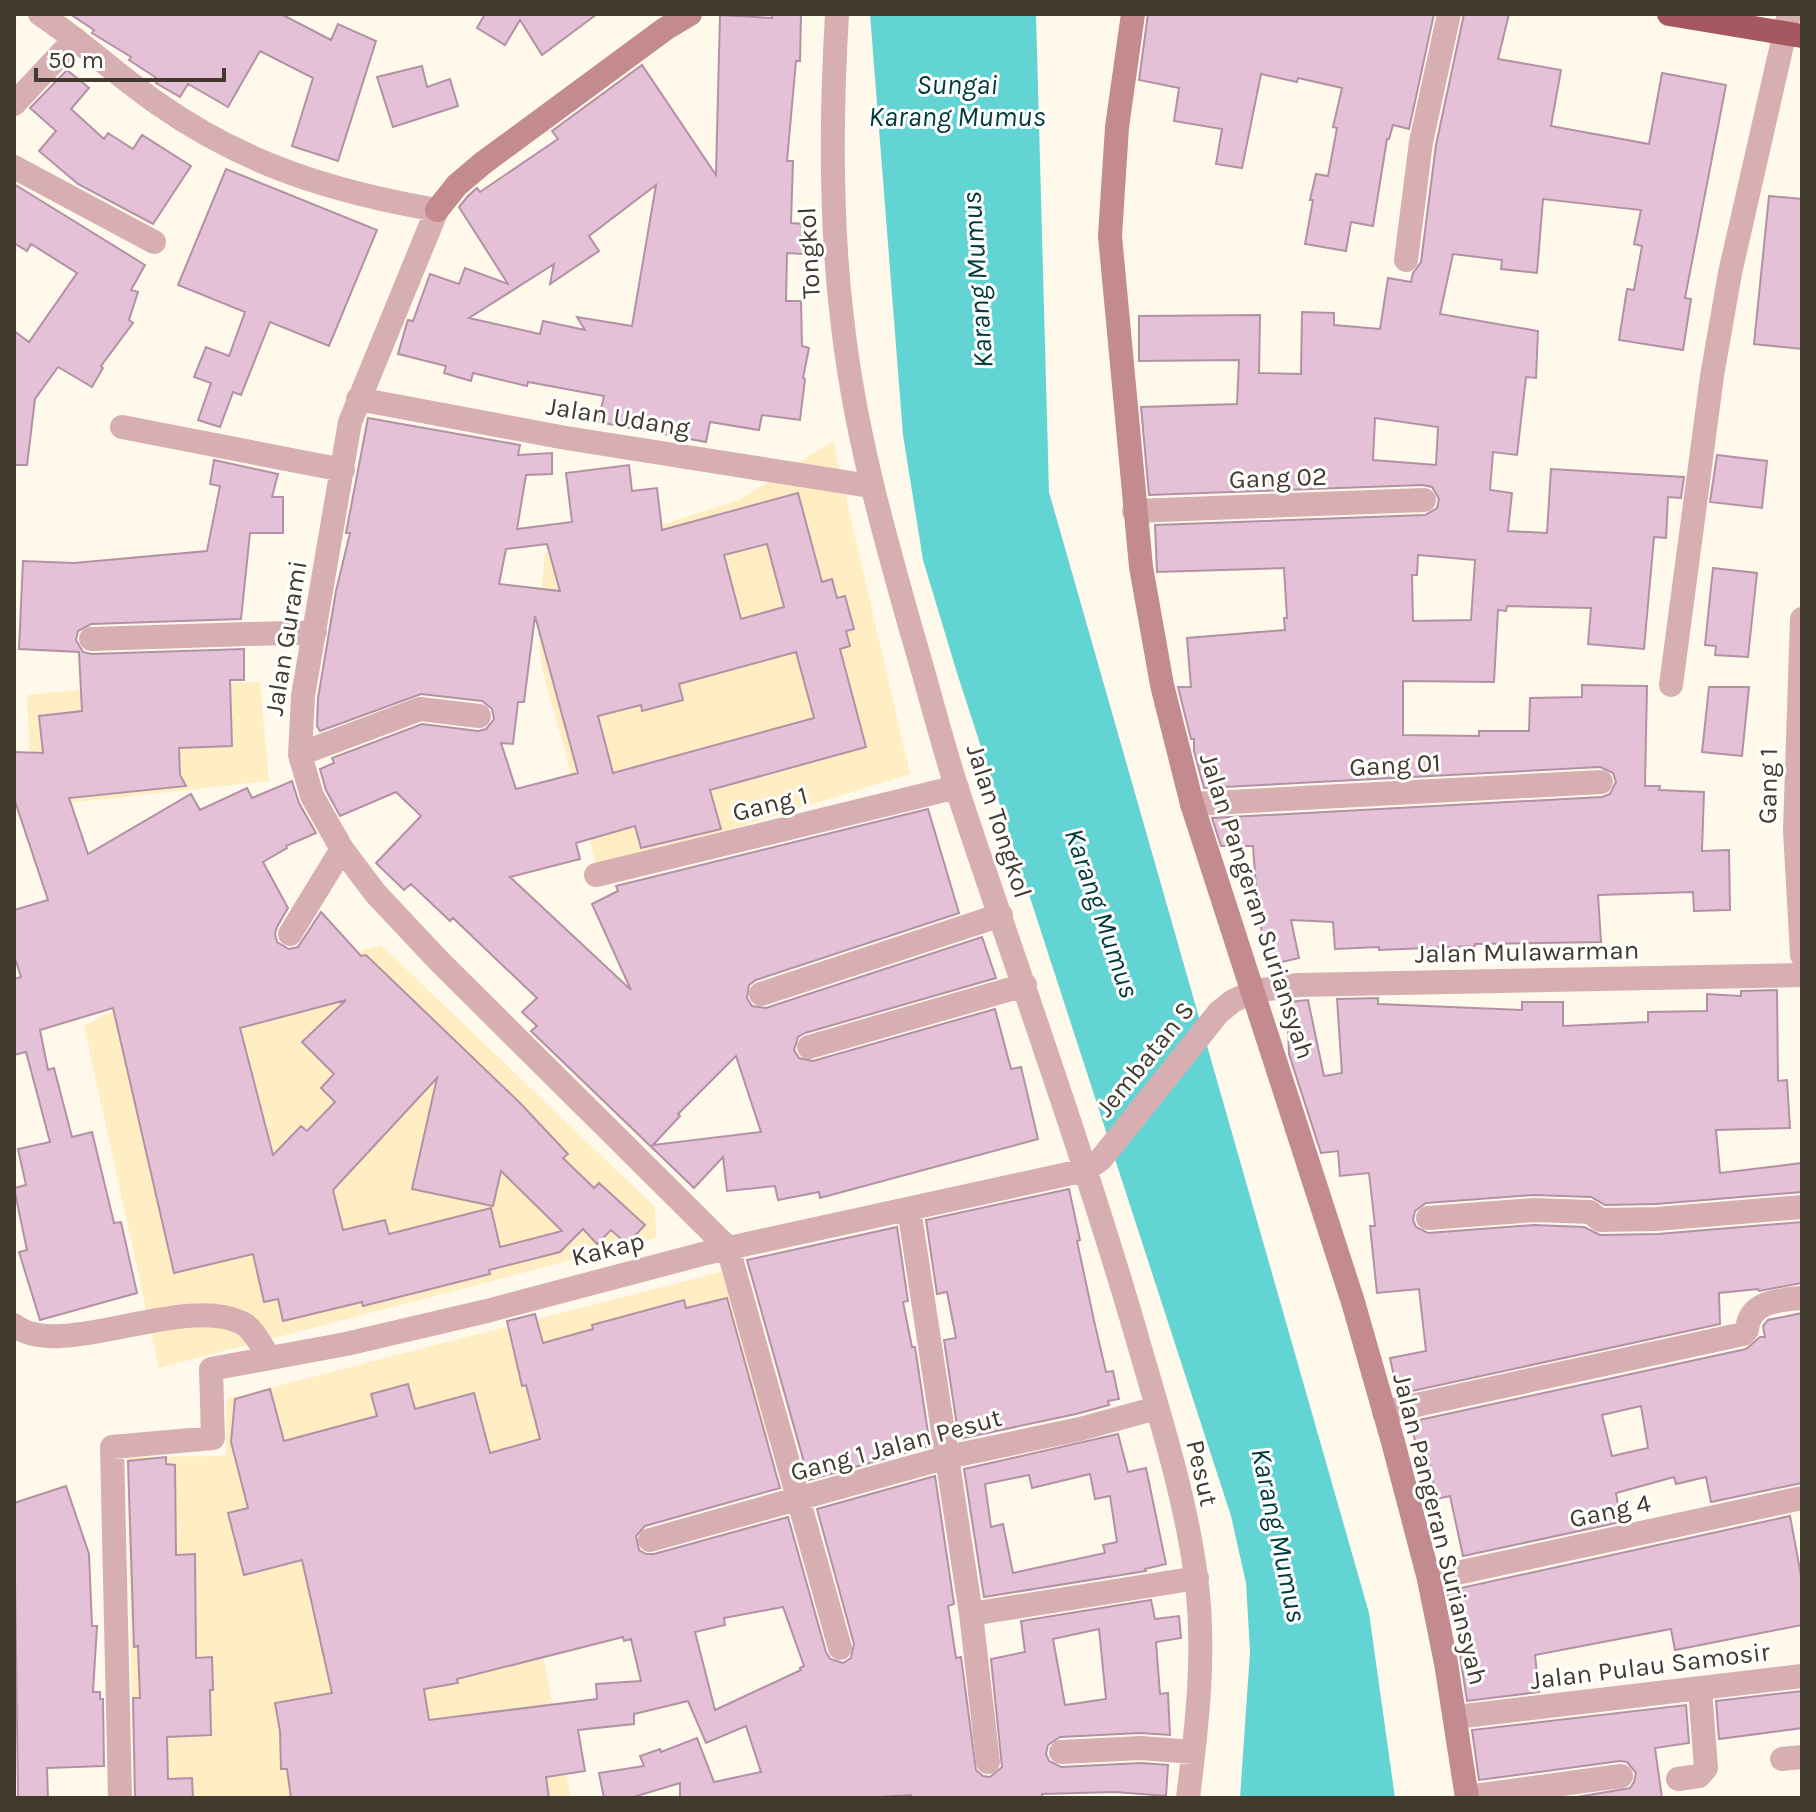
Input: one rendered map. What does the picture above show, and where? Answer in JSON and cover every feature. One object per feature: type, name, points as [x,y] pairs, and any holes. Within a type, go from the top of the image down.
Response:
[{"type":"highway","points":[[1669,14],[1792,27]]},
{"type":"main road","name":"Jalan Gurami","points":[[437,210],[457,185],[483,163],[655,36],[690,14]]},
{"type":"main road","name":"Jalan Pangeran Suriansyah","points":[[1133,14],[1117,127],[1110,236],[1134,511],[1162,685],[1192,804],[1353,1302],[1384,1412],[1429,1579],[1456,1717],[1467,1798]]},
{"type":"street","points":[[40,14],[155,102],[216,140],[318,184],[367,198],[437,210]]},
{"type":"street","name":"Tongkol","points":[[837,14],[833,78],[834,189],[841,314],[870,486]]},
{"type":"street","points":[[1406,260],[1421,142],[1449,14]]},
{"type":"street","points":[[1671,685],[1712,376],[1730,273],[1792,27]]},
{"type":"street","points":[[14,104],[75,39]]},
{"type":"street","points":[[14,167],[154,242]]},
{"type":"street","name":"Jalan Gurami","points":[[437,210],[350,422],[303,696],[300,754],[312,796],[342,849],[376,894],[431,953],[728,1248]]},
{"type":"street","name":"Jalan Udang","points":[[358,399],[566,438],[870,486]]},
{"type":"street","points":[[122,427],[343,470]]},
{"type":"street","name":"Jalan Tongkol","points":[[870,486],[957,787],[1025,985],[1095,1163]]},
{"type":"street","name":"Gang 02","points":[[1134,511],[1424,500]]},
{"type":"street","name":"Gang 1","points":[[1802,619],[1795,830],[1802,955]]},
{"type":"street","points":[[91,639],[315,632]]},
{"type":"street","points":[[300,754],[420,709],[479,716]]},
{"type":"street","name":"Gang 01","points":[[1192,804],[1601,782]]},
{"type":"street","name":"Gang 1","points":[[596,875],[957,787]]},
{"type":"street","points":[[290,934],[342,849]]},
{"type":"street","points":[[761,994],[1001,915]]},
{"type":"street","name":"Jalan Mulawarman","points":[[1254,991],[1298,985],[1406,981],[1802,975]]},
{"type":"street","points":[[809,1047],[1025,985]]},
{"type":"street","name":"Jembatan S","points":[[1095,1163],[1219,1012],[1254,991]]},
{"type":"street","name":"Kakap","points":[[120,1798],[112,1447],[213,1438],[211,1369],[346,1344],[728,1248],[909,1209],[1095,1163]]},
{"type":"street","name":"Pesut","points":[[1095,1163],[1197,1578],[1199,1681],[1188,1798]]},
{"type":"street","points":[[1428,1218],[1534,1210],[1590,1212],[1600,1220],[1657,1219],[1802,1207]]},
{"type":"street","points":[[909,1209],[971,1614],[988,1762]]},
{"type":"street","points":[[728,1248],[840,1648]]},
{"type":"street","points":[[1384,1412],[1743,1334],[1747,1330],[1748,1319],[1758,1308],[1771,1301],[1802,1298]]},
{"type":"street","points":[[14,1325],[25,1334],[71,1335],[208,1314],[245,1324],[269,1357]]},
{"type":"street","name":"Gang 1 Jalan Pesut","points":[[650,1540],[948,1457],[1080,1429],[1157,1408]]},
{"type":"street","name":"Gang 4","points":[[1429,1579],[1802,1498]]},
{"type":"street","points":[[971,1614],[1197,1578]]},
{"type":"street","name":"Jalan Pulau Samosir","points":[[1456,1717],[1802,1676]]},
{"type":"street","points":[[1678,1779],[1699,1776],[1706,1768],[1700,1689]]},
{"type":"street","points":[[1061,1752],[1141,1748],[1193,1752]]},
{"type":"street","points":[[1467,1798],[1621,1776]]},
{"type":"shaded area","points":[[833,441],[910,774],[597,867],[542,669],[538,629],[545,553],[620,538],[739,500]]},
{"type":"shaded area","points":[[260,682],[269,781],[32,807],[27,695],[137,684]]},
{"type":"shaded area","points":[[381,945],[655,1207],[656,1238],[159,1368],[84,1026],[111,1012],[191,990],[312,966]]},
{"type":"shaded area","points":[[740,1267],[783,1438],[563,1500],[540,1641],[571,1798],[134,1798],[127,1457],[226,1456],[226,1399]]},
{"type":"water","name":"Sungai Karang Mumus","points":[[870,14],[1036,14],[1049,492],[1369,1613],[1395,1798],[1240,1798],[1250,1652],[1246,1583],[1231,1516],[923,560],[903,435]]},
{"type":"building","points":[[70,14],[281,14],[331,40],[338,24],[376,41],[338,161],[292,146],[313,78],[260,51],[228,107],[188,84],[180,97],[156,83],[158,79],[129,60],[131,57],[92,33],[94,30]]},
{"type":"building","points":[[485,14],[597,14],[542,55],[520,20],[505,45],[477,28]]},
{"type":"building","points":[[772,14],[801,14],[800,61],[796,61],[787,161],[793,161],[791,223],[805,224],[803,254],[787,253],[786,301],[801,301],[802,346],[809,348],[800,420],[762,415],[759,430],[710,422],[706,442],[598,422],[604,396],[528,382],[527,386],[473,373],[471,381],[444,373],[446,366],[398,354],[408,320],[413,321],[430,274],[459,284],[465,268],[508,284],[459,207],[468,196],[477,188],[480,192],[558,139],[552,131],[642,65],[716,175],[720,15],[772,18]],"holes":[[[656,185],[632,326],[577,317],[585,330],[543,321],[540,334],[469,318],[554,264],[550,284],[599,251],[589,236]]]},
{"type":"building","points":[[1148,14],[1434,14],[1409,129],[1393,125],[1387,139],[1373,226],[1351,222],[1346,251],[1305,244],[1316,174],[1328,176],[1337,128],[1333,127],[1342,88],[1261,74],[1242,168],[1216,164],[1222,129],[1174,121],[1179,88],[1139,80]]},
{"type":"building","points":[[1464,14],[1509,14],[1498,59],[1561,70],[1551,126],[1649,144],[1662,73],[1726,85],[1685,298],[1691,299],[1683,350],[1619,340],[1627,289],[1634,290],[1642,246],[1634,244],[1641,210],[1543,199],[1537,273],[1501,269],[1502,260],[1453,254],[1440,314],[1538,331],[1536,378],[1526,377],[1517,455],[1493,452],[1490,490],[1512,493],[1508,531],[1547,533],[1551,469],[1684,477],[1681,498],[1668,497],[1666,538],[1654,537],[1644,649],[1588,644],[1591,608],[1507,606],[1506,611],[1498,610],[1494,682],[1403,681],[1403,735],[1479,736],[1479,731],[1529,731],[1530,698],[1582,697],[1582,685],[1647,686],[1645,786],[1660,786],[1659,790],[1704,792],[1702,851],[1729,850],[1730,910],[1694,911],[1693,892],[1598,895],[1601,942],[1475,944],[1379,950],[1379,947],[1335,949],[1333,922],[1291,920],[1299,958],[1269,965],[1253,888],[1256,888],[1253,846],[1221,846],[1212,818],[1602,797],[1610,794],[1616,782],[1613,773],[1600,767],[1204,788],[1194,739],[1191,739],[1178,687],[1191,687],[1187,638],[1285,630],[1284,568],[1157,572],[1155,525],[1425,515],[1437,508],[1439,499],[1432,487],[1423,485],[1149,495],[1141,407],[1237,404],[1239,360],[1139,361],[1139,316],[1260,315],[1259,373],[1301,374],[1302,312],[1334,313],[1334,325],[1380,329],[1388,278],[1411,282],[1421,262],[1436,145]],"holes":[[[1375,418],[1438,427],[1436,465],[1373,460]],[[1418,555],[1475,560],[1471,620],[1413,621],[1412,575],[1417,575]]]},
{"type":"building","points":[[422,66],[427,87],[450,79],[458,106],[393,127],[377,77]]},
{"type":"building","points":[[67,70],[89,88],[71,109],[104,139],[108,133],[133,149],[142,135],[191,166],[153,224],[78,184],[39,151],[56,131],[30,108]]},
{"type":"building","points":[[226,169],[377,230],[329,346],[270,322],[241,395],[233,392],[220,427],[198,420],[211,383],[194,377],[206,347],[229,356],[245,312],[178,285]]},
{"type":"building","points":[[14,184],[145,265],[131,290],[138,292],[129,320],[133,323],[101,366],[103,368],[92,387],[58,367],[35,399],[27,465],[14,465],[14,331],[29,342],[77,273],[31,244],[27,251],[14,243]]},
{"type":"building","points":[[1769,196],[1802,199],[1802,349],[1754,344]]},
{"type":"building","points":[[368,418],[520,445],[518,455],[552,453],[552,474],[526,475],[517,529],[572,522],[566,473],[629,465],[632,491],[657,488],[662,530],[798,493],[822,582],[832,579],[837,598],[845,596],[854,629],[846,631],[850,646],[840,649],[866,747],[710,790],[721,829],[641,848],[635,826],[576,843],[580,859],[510,877],[631,990],[592,904],[618,891],[616,886],[928,809],[959,913],[756,980],[749,985],[747,998],[752,1006],[766,1008],[982,937],[996,978],[805,1033],[798,1037],[794,1050],[799,1058],[813,1061],[995,1009],[1011,1069],[1021,1067],[1038,1139],[820,1198],[819,1192],[778,1200],[775,1186],[727,1191],[723,1157],[694,1188],[531,1031],[537,1026],[522,1012],[537,998],[453,918],[450,921],[411,884],[404,890],[376,863],[421,816],[396,792],[340,816],[326,790],[320,769],[334,763],[332,758],[422,724],[478,731],[486,729],[494,719],[492,709],[482,701],[421,694],[320,731],[317,726],[318,698],[336,591],[350,533],[346,533]],"holes":[[[547,544],[560,591],[499,584],[506,549]],[[767,544],[784,607],[741,619],[724,555]],[[535,616],[578,773],[516,789],[501,743],[513,744],[518,702],[524,702]],[[796,652],[814,718],[613,773],[598,716],[641,705],[642,711],[683,700],[679,684]],[[736,1056],[761,1132],[653,1145],[680,1116],[678,1114]]]},
{"type":"building","points":[[1717,455],[1767,461],[1762,508],[1710,502]]},
{"type":"building","points":[[214,460],[278,474],[272,497],[283,497],[283,533],[250,533],[241,619],[91,624],[78,631],[76,640],[83,652],[91,654],[244,649],[244,680],[230,680],[232,746],[179,748],[180,775],[186,786],[69,798],[88,854],[191,794],[200,810],[247,788],[252,798],[292,781],[299,803],[316,833],[286,846],[263,862],[288,908],[277,927],[277,942],[289,949],[298,947],[321,912],[361,956],[366,955],[520,1103],[568,1154],[563,1158],[594,1188],[599,1183],[645,1225],[627,1244],[611,1230],[597,1244],[583,1229],[560,1252],[489,1270],[490,1274],[363,1306],[362,1302],[283,1321],[278,1299],[264,1302],[253,1254],[174,1273],[113,1008],[40,1030],[48,1070],[54,1068],[72,1137],[92,1132],[114,1223],[121,1222],[137,1293],[40,1320],[19,1252],[27,1250],[14,1188],[26,1185],[18,1149],[50,1142],[26,1052],[14,1055],[14,979],[21,977],[14,955],[14,910],[48,900],[14,798],[14,752],[43,753],[39,716],[82,711],[79,652],[19,649],[23,561],[74,563],[207,551],[220,486],[210,484]],"holes":[[[346,1000],[302,1042],[334,1074],[321,1088],[335,1102],[307,1131],[301,1126],[273,1155],[240,1028]],[[437,1078],[412,1189],[493,1206],[501,1171],[562,1231],[500,1247],[491,1208],[389,1234],[385,1220],[343,1230],[333,1190]]]},
{"type":"building","points":[[1713,568],[1757,573],[1748,657],[1715,655],[1716,646],[1705,645]]},
{"type":"building","points":[[1709,687],[1749,687],[1742,756],[1702,752]]},
{"type":"building","points":[[1777,990],[1778,1081],[1787,1080],[1790,1128],[1716,1130],[1720,1173],[1802,1163],[1802,1192],[1605,1205],[1591,1197],[1533,1195],[1426,1203],[1415,1211],[1413,1220],[1416,1227],[1428,1233],[1534,1225],[1584,1227],[1600,1235],[1658,1234],[1802,1222],[1802,1283],[1759,1291],[1719,1293],[1720,1324],[1398,1394],[1390,1358],[1426,1351],[1419,1289],[1377,1293],[1370,1226],[1375,1226],[1369,1173],[1340,1176],[1338,1151],[1321,1153],[1289,1054],[1287,1002],[1308,1000],[1324,1076],[1342,1073],[1337,999],[1378,998],[1378,1004],[1522,1010],[1522,1002],[1563,1002],[1563,1026],[1648,1022],[1648,1012],[1707,1011],[1707,994],[1741,996],[1741,991]]},
{"type":"building","points":[[1069,1189],[1080,1240],[1077,1241],[1106,1372],[1113,1371],[1119,1399],[1076,1414],[959,1439],[944,1340],[956,1338],[947,1292],[937,1294],[926,1220]]},
{"type":"building","points":[[897,1227],[908,1301],[903,1302],[912,1347],[915,1347],[930,1446],[809,1480],[747,1260]]},
{"type":"building","points":[[727,1298],[780,1488],[645,1526],[636,1536],[639,1550],[654,1554],[788,1517],[826,1652],[830,1659],[843,1663],[851,1658],[854,1644],[817,1509],[935,1476],[954,1604],[948,1606],[956,1658],[961,1657],[976,1770],[990,1777],[1002,1767],[991,1659],[1025,1652],[1021,1621],[1151,1600],[1155,1619],[1179,1616],[1181,1638],[1156,1642],[1160,1694],[1168,1693],[1170,1735],[1140,1733],[1060,1737],[1048,1745],[1046,1754],[1049,1761],[1061,1767],[1141,1763],[1168,1765],[1166,1796],[1115,1792],[1042,1794],[1042,1798],[911,1798],[911,1795],[680,1798],[680,1783],[630,1798],[604,1798],[599,1773],[644,1766],[640,1756],[660,1749],[661,1752],[697,1738],[714,1782],[761,1772],[746,1726],[706,1743],[688,1701],[634,1714],[634,1724],[578,1730],[585,1771],[546,1777],[549,1798],[291,1798],[287,1769],[281,1769],[280,1731],[275,1703],[332,1693],[302,1560],[244,1575],[228,1513],[248,1508],[231,1442],[235,1399],[270,1389],[284,1441],[377,1416],[371,1394],[408,1384],[415,1409],[474,1393],[490,1453],[540,1439],[526,1385],[522,1386],[507,1321],[535,1314],[543,1343],[593,1329],[592,1325],[684,1300],[686,1308]],"holes":[[[783,1607],[804,1666],[715,1710],[695,1632],[725,1625],[724,1618]],[[1099,1629],[1106,1699],[1065,1705],[1053,1639]],[[623,1637],[624,1641],[631,1639],[641,1681],[596,1684],[597,1699],[429,1720],[424,1689],[458,1683],[457,1679]]]},
{"type":"building","points":[[1802,1313],[1802,1483],[1711,1502],[1706,1477],[1676,1484],[1674,1477],[1616,1493],[1621,1522],[1463,1556],[1450,1496],[1436,1499],[1426,1446],[1417,1448],[1410,1422],[1746,1349],[1760,1337],[1765,1337],[1763,1326],[1768,1320]],"holes":[[[1641,1406],[1648,1448],[1612,1456],[1602,1415]]]},
{"type":"building","points":[[1118,1434],[1128,1472],[1146,1468],[1166,1564],[1146,1571],[984,1597],[964,1469]],"holes":[[[1090,1474],[1095,1499],[1110,1496],[1117,1542],[1103,1545],[1105,1553],[1013,1573],[1003,1524],[991,1527],[985,1484],[1029,1475],[1032,1488]]]},
{"type":"building","points":[[166,1457],[166,1464],[175,1465],[176,1555],[195,1554],[196,1658],[212,1657],[211,1735],[167,1737],[168,1779],[192,1778],[193,1798],[135,1798],[133,1698],[140,1698],[138,1646],[134,1647],[128,1461]]},
{"type":"building","points":[[66,1486],[89,1554],[92,1626],[97,1626],[93,1692],[100,1692],[100,1699],[103,1699],[104,1766],[47,1768],[48,1798],[18,1798],[14,1503]]},
{"type":"building","points":[[1790,1516],[1802,1581],[1802,1625],[1675,1650],[1671,1629],[1535,1655],[1539,1692],[1467,1701],[1460,1655],[1466,1654],[1458,1614],[1452,1616],[1447,1591]]},
{"type":"building","points":[[1802,1691],[1802,1728],[1719,1739],[1716,1701]]},
{"type":"building","points":[[1686,1705],[1689,1743],[1655,1748],[1662,1798],[1571,1798],[1630,1788],[1636,1773],[1627,1762],[1620,1761],[1479,1780],[1472,1730]]},
{"type":"water label","name":"Karang Mumus","points":[[977,280]]},
{"type":"water label","name":"Karang Mumus","points":[[1102,913]]},
{"type":"water label","name":"Karang Mumus","points":[[1279,1535]]}]
